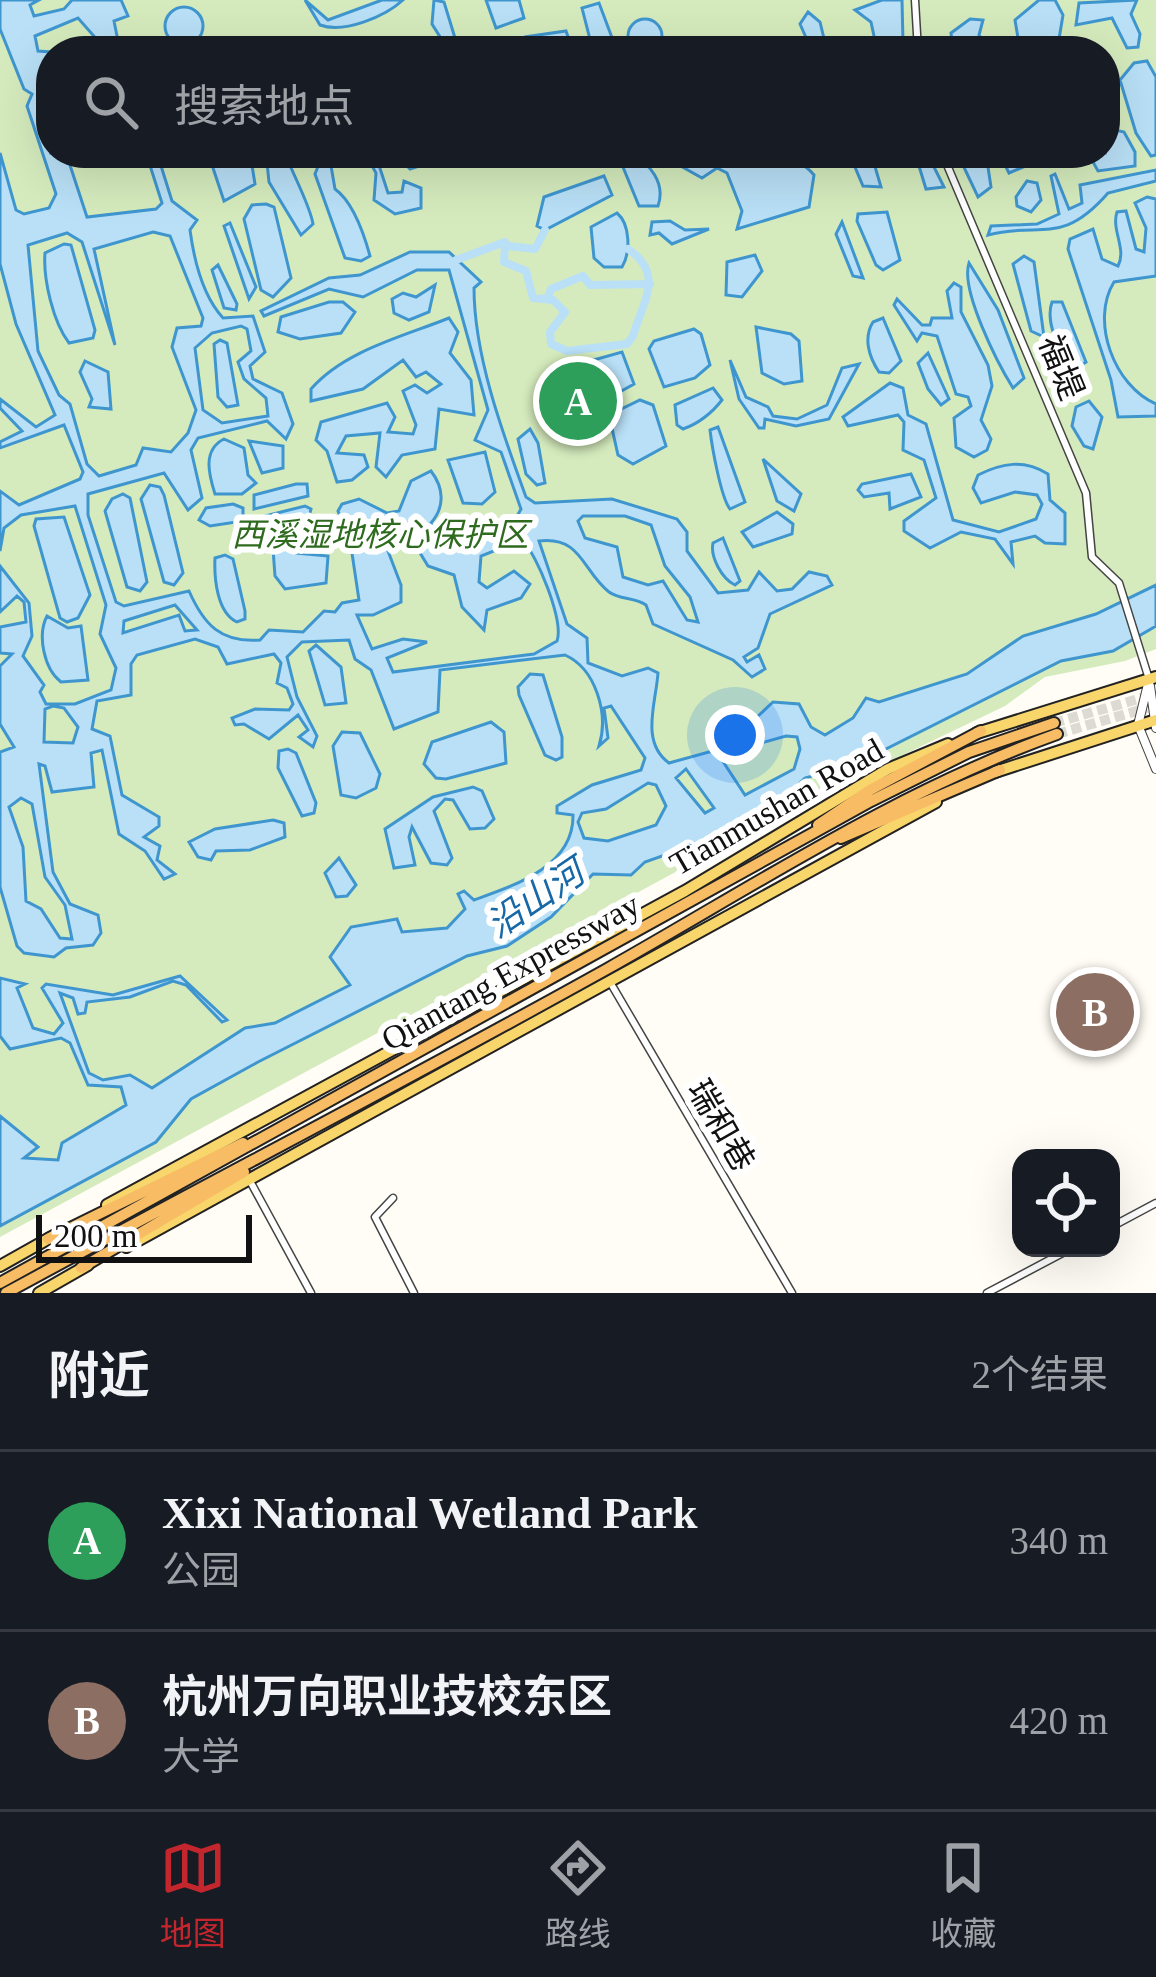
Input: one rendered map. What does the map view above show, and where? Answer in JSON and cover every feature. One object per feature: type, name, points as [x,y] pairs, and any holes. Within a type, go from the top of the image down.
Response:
[{"type":"highway","name":"Qiantang Expressway","points":[[0,1283],[937,767],[1056,728],[893,802],[764,878],[6,1293]]},
{"type":"highway","points":[[773,856],[870,790],[981,731]]},
{"type":"highway","points":[[764,878],[944,790],[1000,770]]},
{"type":"highway","points":[[48,1239],[316,1109]]},
{"type":"highway","points":[[82,1268],[325,1120]]},
{"type":"main road","name":"Tianmushan Road","points":[[0,1265],[686,891],[888,769],[981,731],[1152,678]]},
{"type":"main road","points":[[39,1293],[1000,770],[1155,723]]},
{"type":"street","points":[[915,0],[917,36]]},
{"type":"street","name":"福堤","points":[[949,168],[1086,493],[1092,557],[1119,584],[1152,678]]},
{"type":"street","points":[[1152,678],[1155,723]]},
{"type":"street","points":[[1152,678],[1138,725],[1156,769]]},
{"type":"street","name":"瑞和巷","points":[[610,982],[792,1293]]},
{"type":"street","points":[[250,1181],[311,1293]]},
{"type":"street","points":[[393,1198],[375,1216],[414,1293]]},
{"type":"street","points":[[1120,1222],[1156,1203]]},
{"type":"street","points":[[987,1293],[1055,1257]]},
{"type":"green space","name":"西溪湿地核心保护区","points":[[0,0],[1156,0],[1156,649],[1125,661],[1045,677],[1005,706],[809,800],[0,1237]]},
{"type":"water","points":[[0,0],[39,0],[30,5],[34,16],[64,9],[72,0],[121,0],[128,16],[114,21],[117,36],[94,36],[78,18],[35,36],[36,133],[27,106],[32,94],[24,89],[0,29]]},
{"type":"water","points":[[305,0],[328,20],[382,0],[403,0],[364,22],[330,27],[320,25]]},
{"type":"water","points":[[434,0],[444,2],[454,36],[440,36],[432,24]]},
{"type":"water","points":[[486,0],[519,0],[524,18],[496,28]]},
{"type":"water","points":[[882,0],[902,0],[903,36],[874,36],[871,22],[855,10]]},
{"type":"water","points":[[1039,0],[1055,0],[1063,15],[1060,36],[1018,36],[1015,20]]},
{"type":"water","points":[[1137,0],[1131,14],[1140,34],[1138,47],[1127,48],[1112,18],[1076,25],[1079,3]]},
{"type":"water","points":[[599,3],[611,36],[589,36],[582,8]]},
{"type":"water","points":[[177,8],[191,8],[202,19],[200,36],[166,33],[166,19]]},
{"type":"water","points":[[808,12],[820,22],[823,36],[805,36],[800,24]]},
{"type":"water","points":[[645,19],[662,36],[628,36],[633,24]]},
{"type":"water","points":[[970,19],[983,20],[980,36],[951,33]]},
{"type":"water","points":[[1147,61],[1156,77],[1156,155],[1151,156],[1136,133],[1120,80],[1134,63]]},
{"type":"water","points":[[1120,131],[1124,132],[1135,152],[1135,166],[1098,171],[1120,168]]},
{"type":"water","name":"沿山河","points":[[0,153],[16,210],[24,214],[49,208],[56,194],[47,168],[71,168],[87,217],[156,209],[162,203],[151,168],[162,168],[172,201],[197,220],[190,230],[210,299],[223,318],[253,316],[265,352],[250,366],[253,379],[282,393],[293,424],[286,439],[267,421],[198,438],[191,450],[202,498],[188,510],[164,473],[88,494],[88,515],[116,602],[124,606],[189,591],[208,622],[224,635],[260,640],[269,630],[303,632],[324,611],[335,612],[342,603],[359,600],[350,540],[338,511],[342,504],[359,499],[387,513],[399,511],[411,481],[431,471],[441,497],[431,523],[435,534],[456,540],[476,524],[516,518],[521,509],[501,452],[475,440],[488,410],[449,270],[417,270],[363,297],[329,289],[264,316],[261,311],[329,278],[360,275],[410,252],[449,252],[481,282],[474,288],[484,367],[526,497],[535,503],[612,499],[677,519],[687,532],[687,551],[718,593],[748,590],[759,572],[777,591],[792,589],[809,572],[827,576],[832,585],[770,614],[758,648],[744,657],[747,662],[759,655],[765,669],[752,677],[733,660],[653,624],[646,605],[609,592],[573,549],[539,541],[567,624],[587,638],[588,663],[622,676],[648,668],[658,673],[652,733],[669,763],[742,743],[756,718],[773,702],[799,704],[811,727],[825,735],[853,718],[866,698],[879,702],[967,674],[1023,636],[1096,614],[1156,585],[1156,626],[1113,651],[1061,661],[856,764],[805,778],[776,806],[727,833],[645,862],[631,875],[593,874],[551,917],[507,946],[467,956],[191,1099],[156,1142],[0,1226],[0,1116],[38,1147],[24,1158],[58,1160],[62,1143],[126,1105],[121,1087],[88,1085],[70,1043],[61,1038],[10,1049],[0,1036],[0,978],[25,984],[17,988],[33,1028],[54,1034],[63,1023],[42,988],[46,984],[113,995],[180,976],[227,1020],[222,1022],[186,985],[173,981],[130,997],[87,1002],[85,1013],[78,1014],[73,998],[60,993],[89,1073],[103,1080],[130,1075],[152,1088],[245,1028],[275,1023],[350,985],[330,957],[351,927],[397,919],[402,932],[447,928],[465,909],[458,894],[464,891],[474,900],[540,871],[564,848],[571,833],[573,815],[557,813],[557,806],[592,785],[641,770],[645,758],[611,706],[604,708],[608,738],[599,746],[602,720],[597,694],[585,671],[565,655],[440,670],[438,712],[394,729],[371,670],[355,659],[349,640],[302,642],[287,657],[297,697],[317,736],[313,747],[299,737],[308,730],[298,715],[269,739],[244,724],[235,725],[232,718],[255,709],[289,710],[293,704],[287,688],[277,683],[281,663],[274,654],[227,664],[218,647],[195,639],[137,655],[131,664],[131,695],[97,701],[92,729],[110,736],[122,795],[159,817],[159,826],[144,837],[160,846],[157,860],[175,874],[164,879],[145,851],[119,834],[102,750],[91,753],[94,787],[52,792],[45,766],[39,764],[53,872],[70,904],[98,915],[101,933],[93,945],[66,948],[54,957],[24,953],[17,946],[0,887],[0,752],[14,747],[0,724],[0,666],[12,654],[0,653],[0,627],[26,622],[24,602],[17,596],[0,612],[0,566],[29,603],[32,636],[23,656],[44,685],[40,692],[46,704],[75,704],[111,690],[116,668],[100,634],[106,605],[75,506],[21,515],[4,528],[0,551],[0,491],[19,505],[80,479],[83,472],[64,425],[0,448],[0,442],[22,431],[0,408],[0,399],[36,427],[55,415],[16,324],[0,264]],"holes":[[[153,232],[170,236],[203,318],[201,326],[177,328],[172,347],[196,410],[188,433],[171,452],[143,448],[136,465],[99,476],[87,464],[70,404],[59,395],[38,351],[28,245],[67,233],[82,242],[115,345],[94,249]],[[241,326],[247,329],[251,351],[238,362],[244,379],[266,398],[268,416],[222,423],[203,410],[195,348],[212,333]],[[583,516],[625,516],[651,525],[665,566],[690,597],[698,622],[687,620],[663,581],[648,585],[623,577],[617,547],[585,538],[578,521]],[[403,525],[428,566],[454,575],[462,607],[484,630],[487,610],[521,598],[530,584],[514,571],[487,588],[479,582],[481,556],[522,540],[548,588],[557,619],[557,641],[534,654],[393,672],[387,658],[427,642],[403,639],[372,649],[357,615],[373,615],[401,602],[401,585],[383,538],[390,526]],[[175,605],[197,630],[185,631],[179,615],[123,633],[124,621]],[[64,708],[78,727],[73,743],[44,742],[45,709]],[[786,736],[797,737],[800,749],[794,769],[745,795],[722,760],[729,752]],[[686,769],[714,808],[705,813],[676,778]],[[648,783],[656,785],[666,806],[656,825],[608,841],[584,838],[578,822],[582,813],[606,809]],[[21,798],[32,804],[45,877],[65,905],[72,939],[60,938],[41,909],[26,901],[23,847],[9,807]]]},
{"type":"water","points":[[213,168],[252,168],[255,184],[224,201]]},
{"type":"water","points":[[268,168],[292,168],[313,224],[301,235],[269,182]]},
{"type":"water","points":[[317,168],[331,168],[335,189],[347,202],[370,256],[361,261],[345,258],[315,174]]},
{"type":"water","points":[[373,168],[380,168],[388,193],[402,192],[404,181],[421,188],[421,208],[395,214],[374,200]]},
{"type":"water","points":[[623,168],[649,168],[655,175],[658,206],[639,206]]},
{"type":"water","points":[[684,168],[717,168],[702,178]]},
{"type":"water","points":[[717,168],[806,168],[814,175],[809,207],[737,229],[742,211],[727,173]]},
{"type":"water","points":[[855,168],[875,168],[881,187],[863,186]]},
{"type":"water","points":[[920,168],[934,168],[944,187],[926,189]]},
{"type":"water","points":[[964,168],[988,168],[991,187],[978,197]]},
{"type":"water","points":[[1156,170],[1156,181],[1108,193],[1092,210],[1063,226],[988,235],[991,226],[1037,224],[1059,214],[1051,176],[1055,174],[1069,209],[1082,203],[1080,185]]},
{"type":"water","points":[[604,176],[612,195],[545,230],[537,226],[544,197]]},
{"type":"water","points":[[1027,181],[1037,183],[1041,200],[1031,212],[1017,206],[1016,197]]},
{"type":"water","points":[[1147,197],[1156,199],[1156,276],[1114,282],[1105,315],[1110,351],[1118,368],[1128,383],[1156,404],[1156,416],[1118,417],[1111,380],[1068,249],[1070,239],[1093,229],[1102,259],[1118,266],[1117,212],[1126,211],[1136,249],[1144,252],[1146,228],[1135,203]]},
{"type":"water","points":[[252,205],[274,207],[291,278],[273,297],[261,290],[244,219]]},
{"type":"water","points":[[887,212],[900,260],[883,270],[876,265],[857,221],[858,214]]},
{"type":"water","points":[[617,213],[627,231],[627,254],[622,267],[604,267],[594,258],[591,227]]},
{"type":"water","points":[[670,221],[685,230],[709,229],[672,244],[659,233],[650,235],[652,222]]},
{"type":"water","points":[[842,222],[863,278],[853,276],[836,234]]},
{"type":"water","points":[[230,223],[256,287],[249,299],[224,226]]},
{"type":"water","points":[[71,245],[95,330],[93,338],[69,343],[54,312],[45,263],[45,253]]},
{"type":"water","points":[[755,255],[762,271],[742,297],[726,295],[727,262]]},
{"type":"water","points":[[1024,256],[1034,262],[1044,337],[1031,331],[1013,264]]},
{"type":"water","points":[[969,263],[998,310],[1024,378],[1013,388],[975,308]]},
{"type":"water","points":[[218,265],[236,310],[224,308],[212,270]]},
{"type":"water","points":[[954,283],[961,287],[961,312],[988,365],[992,386],[981,420],[991,439],[987,450],[974,457],[956,447],[954,418],[971,406],[968,397],[956,394],[937,336],[922,333],[917,341],[894,305],[897,299],[922,325],[930,325],[932,318],[952,318],[947,291]]},
{"type":"water","points":[[435,285],[429,312],[409,320],[394,313],[392,299],[403,293],[416,297]]},
{"type":"water","points":[[343,302],[355,312],[341,333],[300,339],[278,332],[281,317]]},
{"type":"water","points":[[1052,302],[1062,302],[1086,362],[1076,368],[1067,365],[1056,342]]},
{"type":"water","points":[[449,318],[458,332],[450,353],[471,380],[474,415],[439,409],[435,449],[402,455],[386,477],[376,467],[380,433],[346,436],[337,453],[364,455],[368,467],[352,480],[337,482],[327,451],[316,440],[321,422],[387,403],[395,417],[388,432],[413,434],[416,425],[403,391],[415,385],[427,393],[441,384],[426,372],[416,377],[403,360],[363,389],[311,401],[311,389],[358,354]]},
{"type":"water","points":[[883,318],[901,361],[889,373],[879,372],[868,347],[873,322]]},
{"type":"water","points":[[756,327],[791,334],[799,341],[802,381],[784,384],[762,373]]},
{"type":"water","points":[[694,329],[701,334],[710,365],[695,378],[664,387],[649,349],[654,341]]},
{"type":"water","points":[[227,343],[238,405],[227,407],[218,397],[214,344]]},
{"type":"water","points":[[622,352],[634,384],[607,399],[596,397],[582,373],[583,363]]},
{"type":"water","points":[[928,353],[949,399],[941,405],[928,389],[918,363]]},
{"type":"water","points":[[730,360],[746,397],[768,407],[773,416],[797,419],[827,405],[842,368],[859,364],[829,419],[796,426],[765,419],[764,428],[759,428],[739,399]]},
{"type":"water","points":[[85,361],[108,372],[111,409],[89,407],[92,399],[80,372]]},
{"type":"water","points":[[890,383],[903,388],[908,415],[926,424],[953,520],[999,532],[1036,519],[1042,504],[1037,495],[1015,492],[981,503],[973,488],[978,475],[987,471],[1004,465],[1030,466],[1048,474],[1050,500],[1065,513],[1065,544],[1045,543],[1035,536],[1011,542],[1013,564],[995,539],[961,532],[930,548],[904,531],[904,521],[936,498],[924,460],[903,450],[904,422],[898,415],[848,426],[843,417]]},
{"type":"water","points":[[713,388],[722,400],[714,410],[689,427],[677,425],[675,405]]},
{"type":"water","points":[[565,394],[575,407],[574,429],[567,432],[559,428],[555,407]]},
{"type":"water","points":[[640,400],[653,405],[666,446],[633,464],[618,455],[609,415]]},
{"type":"water","points":[[1089,401],[1102,417],[1093,449],[1084,446],[1072,426],[1076,407]]},
{"type":"water","points":[[718,427],[745,502],[730,509],[711,438],[710,430]]},
{"type":"water","points":[[530,429],[538,443],[545,483],[537,485],[526,474],[518,439]]},
{"type":"water","points":[[224,439],[244,448],[248,475],[256,483],[242,494],[215,494],[210,456]]},
{"type":"water","points":[[249,441],[283,446],[283,468],[262,473]]},
{"type":"water","points":[[485,452],[495,492],[482,504],[463,503],[448,460]]},
{"type":"water","points":[[763,459],[801,494],[794,511],[777,501]]},
{"type":"water","points":[[911,474],[921,497],[890,509],[889,493],[864,497],[858,490],[862,484]]},
{"type":"water","points":[[307,484],[308,496],[254,509],[254,495]]},
{"type":"water","points":[[150,485],[160,487],[164,495],[183,573],[174,585],[164,582],[141,499]]},
{"type":"water","points":[[123,494],[130,498],[147,582],[140,591],[127,587],[105,511],[112,499]]},
{"type":"water","points":[[233,504],[243,508],[243,521],[210,526],[199,520],[206,508]]},
{"type":"water","points":[[305,506],[311,509],[309,517],[268,528],[258,523],[261,517]]},
{"type":"water","points":[[777,512],[793,524],[792,534],[753,547],[742,532]]},
{"type":"water","points":[[64,517],[90,595],[78,618],[67,622],[60,618],[34,526],[36,519]]},
{"type":"water","points":[[311,523],[309,534],[286,544],[296,553],[328,556],[326,583],[285,589],[275,576],[272,535]]},
{"type":"water","points":[[723,538],[740,581],[735,585],[713,555],[713,543]]},
{"type":"water","points":[[215,558],[233,559],[245,611],[245,619],[237,622],[225,611],[216,585]]},
{"type":"water","points":[[47,616],[68,628],[81,626],[88,680],[61,682],[50,669],[43,642]]},
{"type":"water","points":[[316,645],[341,667],[346,703],[325,705],[309,651]]},
{"type":"water","points":[[530,674],[543,675],[562,737],[562,757],[556,760],[545,755],[519,695],[518,687]]},
{"type":"water","points":[[491,722],[504,732],[506,763],[446,779],[436,778],[424,764],[432,742]]},
{"type":"water","points":[[342,732],[360,733],[380,774],[376,788],[356,798],[341,795],[333,746]]},
{"type":"water","points":[[279,751],[296,753],[316,803],[314,813],[302,816],[278,768]]},
{"type":"water","points":[[473,787],[482,791],[494,819],[485,828],[470,829],[453,800],[445,799],[434,811],[452,858],[447,865],[431,863],[412,827],[409,837],[415,865],[394,868],[385,829],[433,797]]},
{"type":"water","points":[[273,820],[284,823],[285,837],[250,850],[216,851],[211,860],[198,857],[189,842],[215,829]]},
{"type":"water","points":[[339,858],[356,885],[347,896],[336,897],[325,873]]},
{"type":"waterway","points":[[509,246],[535,249],[545,230]]},
{"type":"waterway","points":[[456,260],[505,242],[504,262],[526,271],[533,298],[553,300],[565,312],[550,332],[551,344],[567,351],[627,344],[633,336],[648,278],[646,268],[628,249]]},
{"type":"waterway","points":[[547,299],[551,289],[583,276],[590,285],[650,284]]},
{"type":"tunnel","points":[[1054,723],[1156,694]]},
{"type":"tunnel","points":[[1057,734],[1147,708]]},
{"type":"place","name":"Xixi National Wetland Park","points":[[578,401]]},
{"type":"place","name":"杭州万向职业技校东区","points":[[1095,1012]]}]
